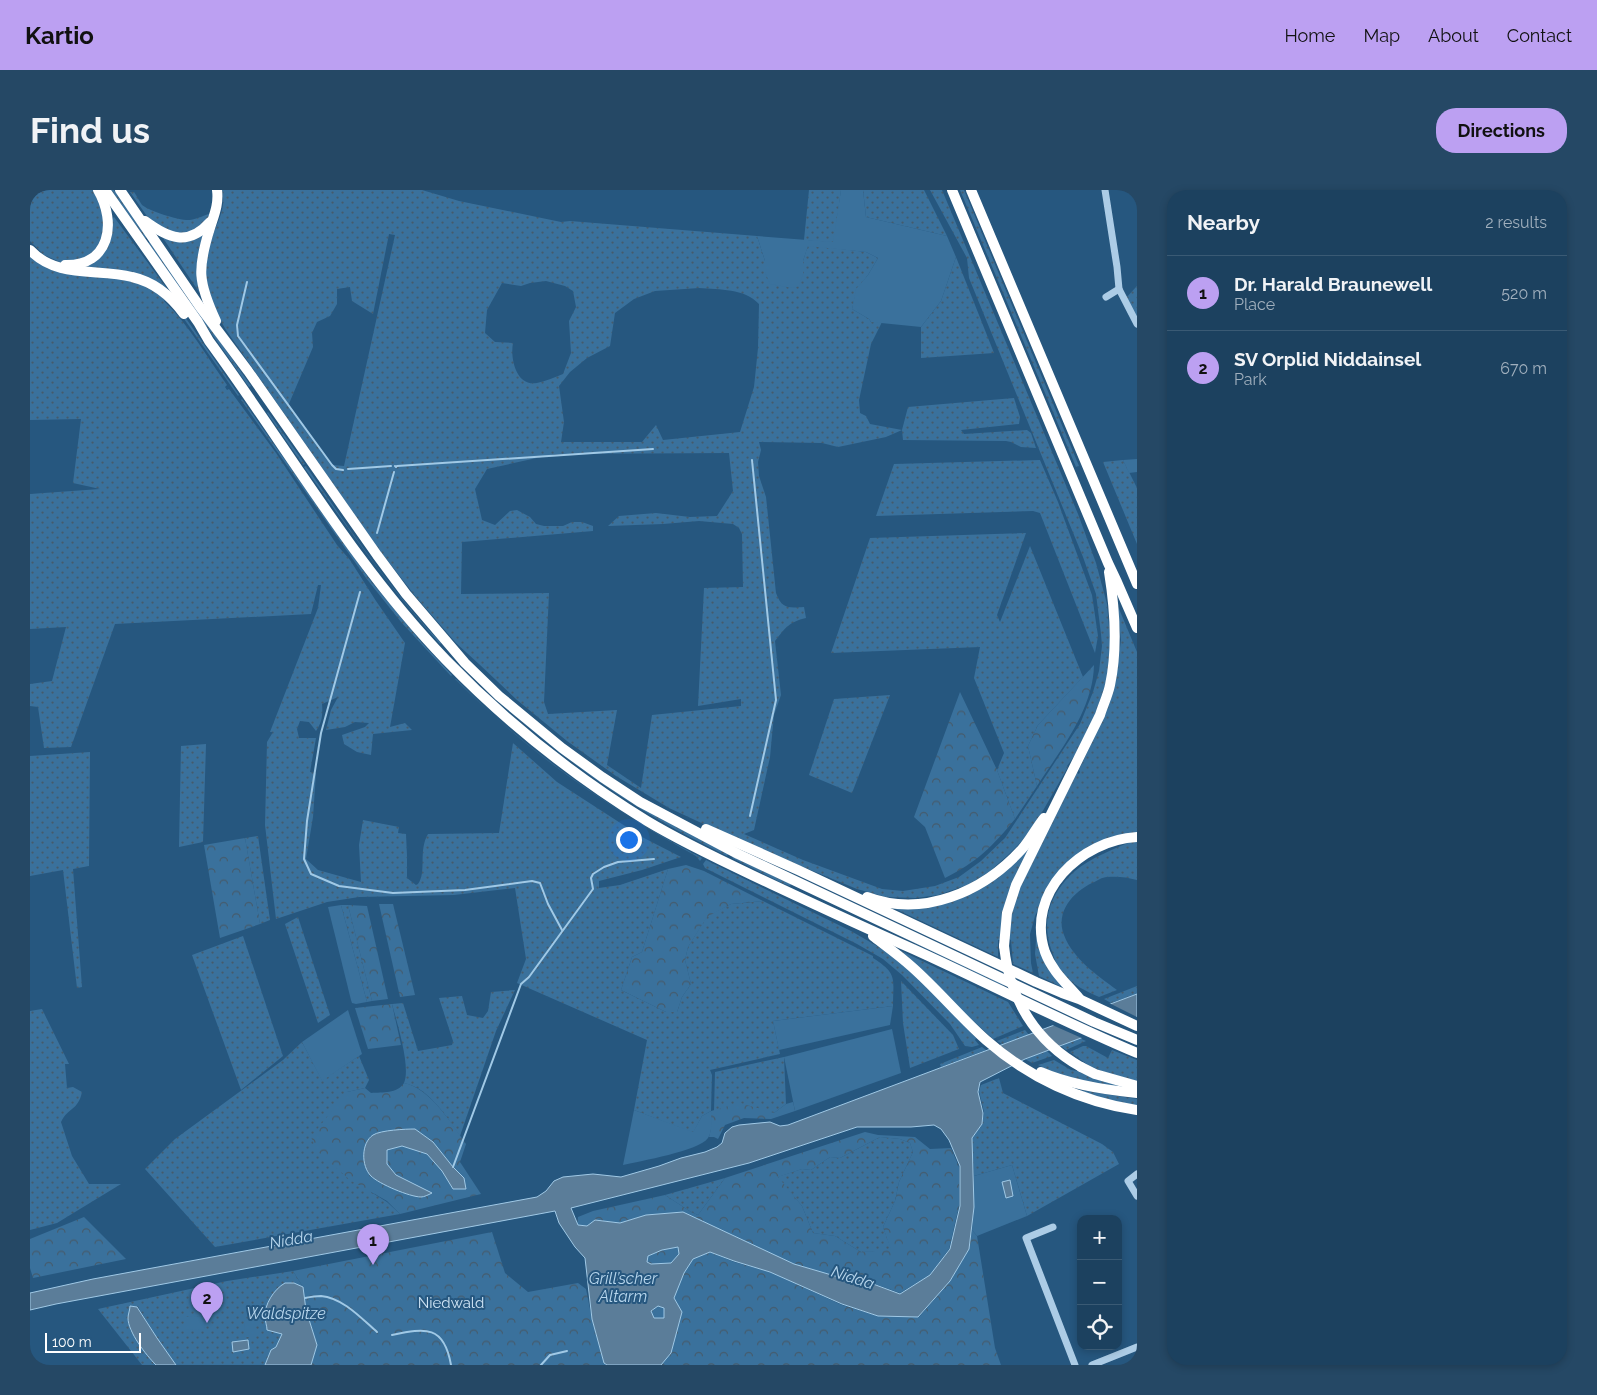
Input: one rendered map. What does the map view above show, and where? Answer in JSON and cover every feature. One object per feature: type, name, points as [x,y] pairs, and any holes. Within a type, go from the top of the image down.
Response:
[{"type":"highway","points":[[30,244],[43,257],[63,265],[75,265],[92,259],[104,246],[107,237],[106,206],[98,190]]},
{"type":"highway","points":[[105,190],[364,562],[401,611],[444,658],[500,713],[546,751],[597,788],[649,822],[740,869],[1137,1053]]},
{"type":"highway","points":[[120,190],[376,555],[406,594],[465,663],[499,696],[562,748],[640,802],[738,854],[1060,1006],[1137,1040]]},
{"type":"highway","points":[[217,190],[218,202],[203,251],[200,271],[205,297],[223,337]]},
{"type":"highway","points":[[952,190],[1137,628]]},
{"type":"highway","points":[[971,190],[1137,584]]},
{"type":"highway","points":[[136,214],[157,230],[176,238],[186,238],[198,234],[213,220]]},
{"type":"highway","points":[[30,250],[46,264],[56,267],[81,272],[122,275],[154,285],[177,304],[193,325],[209,341]]},
{"type":"highway","points":[[1108,563],[1115,641],[1109,687],[1100,715],[1016,885],[1007,913],[1004,946],[1014,992],[1025,1014],[1035,1028],[1057,1051],[1081,1067],[1095,1074],[1137,1086]]},
{"type":"highway","points":[[640,802],[675,815],[798,870],[1036,982],[1080,999],[1112,1016],[1137,1026]]},
{"type":"highway","points":[[798,870],[882,901],[903,903],[937,901],[970,890],[992,876],[1022,849],[1057,802]]},
{"type":"highway","points":[[1080,999],[1055,972],[1045,951],[1041,928],[1042,914],[1046,901],[1057,879],[1077,859],[1109,842],[1137,837]]},
{"type":"highway","points":[[859,924],[911,966],[957,1014],[1006,1056],[1088,1098],[1137,1110]]},
{"type":"highway","points":[[1042,1075],[1090,1086],[1137,1092]]},
{"type":"street","points":[[1105,190],[1119,289],[1137,324]]},
{"type":"street","points":[[1106,297],[1119,289]]},
{"type":"street","points":[[1137,1174],[1128,1181],[1137,1196]]},
{"type":"street","points":[[1053,1227],[1026,1238],[1075,1365]]},
{"type":"street","points":[[1092,1365],[1137,1347]]},
{"type":"green space","points":[[30,190],[95,190],[103,207],[103,239],[90,256],[67,263],[60,262],[44,255],[30,241]]},
{"type":"green space","points":[[111,190],[114,190],[147,237],[145,238]]},
{"type":"green space","points":[[222,190],[422,190],[459,201],[561,222],[570,221],[757,236],[765,261],[765,272],[803,274],[803,261],[808,245],[866,252],[878,258],[857,289],[852,309],[871,322],[882,322],[871,344],[859,400],[860,413],[866,416],[870,424],[902,430],[886,437],[838,447],[822,443],[759,442],[761,450],[758,462],[759,476],[766,497],[776,593],[783,605],[804,607],[806,618],[795,621],[788,626],[775,641],[781,695],[774,715],[770,757],[754,830],[744,834],[803,860],[882,889],[903,891],[935,886],[959,877],[981,861],[1005,838],[1080,724],[1099,671],[1102,646],[1096,594],[1083,557],[969,278],[967,258],[930,190],[942,190],[1078,514],[1096,563],[1107,604],[1111,650],[1107,679],[1094,718],[1079,749],[1067,766],[1037,821],[1021,842],[990,871],[970,884],[938,895],[916,898],[886,897],[857,889],[736,839],[669,808],[616,776],[567,741],[517,700],[456,643],[416,597],[377,547],[226,330],[211,303],[205,277],[208,252],[221,213]],"holes":[[[389,234],[395,235],[344,466],[332,465],[288,406],[313,347],[312,333],[317,322],[330,316],[337,304],[337,289],[350,287],[352,301],[373,314]],[[546,281],[565,286],[573,291],[576,307],[569,321],[571,353],[563,374],[537,383],[524,381],[519,376],[514,363],[513,343],[495,342],[485,333],[487,310],[502,283],[521,286]],[[699,288],[723,290],[739,292],[759,304],[758,348],[754,387],[740,432],[663,440],[656,425],[642,442],[561,442],[564,422],[559,386],[570,372],[587,358],[610,346],[615,313],[634,299],[655,291]],[[729,453],[733,491],[717,516],[690,517],[656,513],[619,516],[608,526],[699,521],[733,524],[739,528],[742,534],[743,587],[704,588],[698,706],[741,699],[741,706],[652,715],[641,788],[607,765],[617,710],[548,714],[544,702],[549,593],[461,594],[462,542],[593,531],[593,526],[582,522],[572,522],[563,526],[536,524],[530,517],[517,510],[510,511],[495,525],[482,520],[475,489],[487,469],[555,454]]]},
{"type":"green space","points":[[809,190],[841,190],[834,243],[804,240]]},
{"type":"green space","points":[[841,190],[863,190],[866,217],[947,236],[956,257],[941,301],[921,327],[871,322],[852,309],[856,289],[868,275],[878,258],[866,252],[808,246],[803,261],[803,274],[799,286],[792,288],[770,284],[765,272],[765,261],[757,236],[833,242]]},
{"type":"green space","points":[[863,190],[924,190],[947,236],[866,217]]},
{"type":"green space","points":[[960,190],[964,190],[1079,466],[1076,467]]},
{"type":"green space","points":[[130,192],[134,192],[142,205],[172,217],[190,220],[212,213],[206,222],[192,232],[173,233],[149,219]]},
{"type":"green space","points":[[114,217],[168,290],[81,268],[92,262]]},
{"type":"green space","points":[[206,232],[201,290],[199,292],[161,235]]},
{"type":"green space","points":[[150,242],[251,386],[249,387],[148,243]]},
{"type":"green space","points":[[30,254],[40,262],[62,271],[121,277],[139,282],[170,301],[183,314],[238,396],[182,316],[168,301],[155,292],[165,300],[182,320],[227,385],[225,387],[227,390],[229,389],[276,453],[405,643],[390,727],[405,723],[412,730],[373,734],[371,755],[357,752],[344,744],[342,735],[365,727],[369,723],[355,722],[345,727],[326,730],[331,710],[338,697],[322,704],[322,718],[316,731],[309,722],[300,721],[297,729],[299,738],[316,738],[310,772],[316,773],[313,817],[306,859],[318,870],[361,882],[359,845],[363,820],[399,827],[398,833],[406,834],[407,878],[416,885],[421,879],[423,847],[428,834],[499,833],[513,743],[557,782],[642,837],[681,857],[642,870],[599,881],[599,888],[620,885],[668,869],[642,952],[632,957],[621,990],[666,1012],[677,1012],[682,997],[691,984],[685,960],[688,947],[707,916],[731,904],[763,901],[873,956],[873,958],[887,968],[892,978],[893,1006],[773,1021],[780,1054],[710,1070],[712,1075],[711,1111],[702,1116],[693,1133],[634,1110],[647,1040],[517,983],[526,959],[515,888],[454,895],[359,897],[327,902],[276,919],[265,825],[267,742],[273,732],[270,732],[318,608],[321,585],[318,585],[311,614],[115,624],[71,747],[44,748],[38,707],[30,706],[30,684],[52,681],[66,627],[30,629],[30,494],[100,489],[73,483],[81,419],[30,420]]},
{"type":"green space","points":[[956,257],[994,353],[921,358],[921,327],[941,301]]},
{"type":"green space","points":[[1137,286],[1137,328],[1127,312],[1125,299]]},
{"type":"green space","points":[[1014,398],[1020,417],[1019,424],[961,430],[964,434],[1027,430],[1031,433],[1036,448],[1021,447],[1006,441],[903,440],[902,430],[908,407]]},
{"type":"green space","points":[[242,399],[370,580],[451,676],[401,622],[366,578]]},
{"type":"green space","points":[[268,412],[305,464],[303,465]]},
{"type":"green space","points":[[1137,459],[1137,472],[1129,473],[1123,460]]},
{"type":"green space","points":[[1040,460],[1058,502],[1092,595],[1098,636],[1095,653],[1040,513],[1033,511],[876,516],[894,464]]},
{"type":"green space","points":[[1123,460],[1137,488],[1137,544],[1103,462]]},
{"type":"green space","points":[[306,466],[370,558],[304,467]]},
{"type":"green space","points":[[1026,533],[997,615],[1000,622],[1030,546],[1083,677],[1038,725],[1028,746],[1037,786],[1015,819],[997,770],[1004,753],[974,678],[980,647],[831,653],[870,538]]},
{"type":"green space","points":[[1117,604],[1137,652],[1137,833],[1106,840],[1047,891],[1035,916],[1030,934],[1033,973],[1013,964],[1011,940],[1009,939],[1010,920],[1019,889],[1077,773],[1079,774],[1080,772],[1079,770],[1105,714],[1118,664],[1121,640]]},
{"type":"green space","points":[[422,623],[441,643],[440,644]]},
{"type":"green space","points":[[1094,665],[1088,698],[1082,713],[1037,786],[1028,746],[1038,725]]},
{"type":"green space","points":[[960,692],[997,770],[1015,819],[983,853],[966,866],[945,878],[925,827],[914,817]]},
{"type":"green space","points":[[890,695],[852,793],[809,775],[834,699]]},
{"type":"green space","points":[[502,703],[656,816],[728,854],[727,856],[667,825],[617,794],[538,736]]},
{"type":"green space","points":[[491,713],[555,766],[511,731]]},
{"type":"green space","points":[[206,744],[203,842],[179,847],[181,746]]},
{"type":"green space","points":[[90,752],[89,866],[73,869],[82,987],[77,988],[63,870],[30,876],[30,756]]},
{"type":"green space","points":[[258,836],[270,920],[260,924],[245,838]]},
{"type":"green space","points":[[245,838],[260,924],[220,938],[204,845]]},
{"type":"green space","points":[[671,841],[702,858],[700,861],[696,856]]},
{"type":"green space","points":[[1137,841],[1137,880],[1111,877],[1092,883],[1072,897],[1067,904],[1062,918],[1064,935],[1073,952],[1086,966],[1117,990],[1099,997],[1071,981],[1063,974],[1059,967],[1049,942],[1047,931],[1049,909],[1059,889],[1075,871],[1110,850]]},
{"type":"green space","points":[[1032,843],[1015,876],[1001,940],[998,940],[998,957],[887,905],[957,898]]},
{"type":"green space","points":[[733,857],[791,884],[790,886],[782,883]]},
{"type":"green space","points":[[706,860],[851,931],[889,953],[923,983],[976,1038],[975,1040],[979,1045],[965,1046],[950,1024],[902,975],[883,959],[857,944],[705,868],[703,864]]},
{"type":"green space","points":[[686,865],[704,871],[763,901],[731,904],[707,917],[688,947],[685,960],[691,984],[682,997],[677,1012],[666,1012],[621,990],[632,957],[642,952],[668,869]]},
{"type":"green space","points":[[379,904],[393,904],[415,995],[400,997]]},
{"type":"green space","points":[[341,905],[348,905],[372,1001],[367,1002]]},
{"type":"green space","points":[[341,905],[367,1002],[356,1004],[352,1003],[351,1000],[328,907]]},
{"type":"green space","points":[[348,905],[367,906],[388,999],[372,1001]]},
{"type":"green space","points":[[298,917],[330,1015],[318,1023],[285,924]]},
{"type":"green space","points":[[1037,926],[1064,988],[1039,976],[1035,954]]},
{"type":"green space","points":[[885,929],[1003,984],[1004,986]]},
{"type":"green space","points":[[243,936],[283,1056],[241,1090],[192,955]]},
{"type":"green space","points":[[893,947],[1008,1002],[1023,1026],[993,1039]]},
{"type":"green space","points":[[901,981],[953,1035],[959,1049],[910,1068],[903,1023]]},
{"type":"green space","points":[[1137,986],[1137,994],[1111,1003],[1104,999]]},
{"type":"green space","points":[[515,990],[496,1031],[460,1136],[443,1112],[429,1097],[413,1086],[404,1083],[406,1076],[405,1056],[392,1004],[403,1003],[418,1051],[452,1045],[453,1041],[439,998],[462,996],[467,1015],[483,1018],[488,1011],[491,992]]},
{"type":"green space","points":[[392,1004],[401,1045],[368,1049],[355,1008]]},
{"type":"green space","points":[[893,1006],[890,1025],[779,1050],[773,1021]]},
{"type":"green space","points":[[42,1009],[69,1064],[65,1064],[67,1088],[73,1087],[82,1092],[78,1103],[61,1122],[72,1156],[89,1184],[121,1184],[57,1223],[30,1230],[30,1011]]},
{"type":"green space","points":[[348,1010],[362,1054],[322,1081],[302,1042]]},
{"type":"green space","points":[[892,1029],[901,1073],[795,1111],[784,1057]]},
{"type":"green space","points":[[1025,1030],[1029,1035],[1002,1044],[997,1041]]},
{"type":"green space","points":[[1079,1038],[1086,1041],[1066,1050],[1061,1046]]},
{"type":"green space","points":[[302,1042],[322,1080],[359,1056],[369,1080],[365,1088],[347,1092],[371,1192],[387,1202],[400,1214],[215,1247],[145,1169],[175,1139],[283,1060]]},
{"type":"green space","points":[[1083,1046],[1108,1058],[1112,1050],[1137,1060],[1137,1081],[1104,1072],[1088,1065],[1070,1052]]},
{"type":"green space","points":[[982,1047],[986,1050],[941,1067],[940,1064]]},
{"type":"green space","points":[[1047,1051],[1052,1056],[1032,1063],[1025,1059]]},
{"type":"green space","points":[[784,1057],[786,1104],[774,1113],[714,1111],[715,1072]]},
{"type":"green space","points":[[1054,1060],[1071,1070],[1078,1070],[1133,1089],[1108,1087],[1072,1079],[1038,1065]]},
{"type":"green space","points":[[999,1078],[1003,1093],[1102,1144],[1113,1152],[1119,1164],[1027,1216],[1012,1165],[974,1176],[972,1137],[982,1124],[984,1112],[979,1091],[981,1085]]},
{"type":"green space","points":[[404,1083],[414,1086],[431,1099],[447,1117],[466,1144],[460,1162],[481,1194],[400,1214],[387,1201],[350,1180],[317,1151],[311,1137],[347,1092],[365,1088],[371,1093],[385,1092],[394,1091]],"holes":[[[415,1129],[433,1142],[463,1178],[453,1189],[442,1171],[427,1154],[402,1146],[387,1150],[387,1164],[396,1175],[431,1193],[364,1162],[395,1130]]]},
{"type":"green space","points":[[1079,1090],[1137,1099],[1137,1107],[1111,1102]]},
{"type":"green space","points":[[793,1102],[795,1111],[771,1119],[744,1118],[725,1125],[718,1139],[709,1137],[711,1111],[740,1103],[774,1113],[786,1104]]},
{"type":"green space","points":[[634,1110],[693,1132],[702,1116],[711,1111],[711,1132],[702,1143],[693,1147],[668,1155],[623,1165]]},
{"type":"green space","points":[[865,1132],[878,1135],[915,1137],[930,1149],[951,1148],[959,1167],[959,1206],[949,1249],[930,1275],[900,1293],[866,1281],[835,1276],[794,1264],[683,1212],[646,1215],[620,1223],[595,1220],[587,1226],[577,1225],[578,1217],[593,1211],[665,1195],[698,1215],[725,1178]],"holes":[[[880,1137],[900,1139],[910,1143],[913,1152],[899,1182],[895,1201],[883,1227],[891,1250],[861,1252],[835,1236],[813,1233],[802,1206],[778,1177],[802,1169],[811,1170],[830,1157],[840,1158]]]},
{"type":"green space","points":[[880,1137],[900,1139],[910,1143],[913,1152],[899,1182],[895,1201],[883,1227],[892,1251],[861,1252],[835,1236],[813,1233],[802,1206],[777,1177],[802,1169],[811,1170],[830,1157],[840,1158]]},
{"type":"green space","points":[[1012,1165],[1027,1216],[977,1236],[972,1230],[974,1176]]},
{"type":"green space","points":[[725,1178],[698,1215],[665,1195]]},
{"type":"green space","points":[[84,1217],[126,1259],[33,1278],[30,1268],[30,1239]]},
{"type":"green space","points":[[972,1230],[977,1236],[995,1348],[1001,1365],[661,1365],[671,1353],[682,1312],[674,1298],[684,1273],[693,1259],[710,1252],[734,1262],[770,1272],[842,1305],[878,1316],[919,1317],[950,1281],[969,1249]]},
{"type":"green space","name":"Niedwald","points":[[492,1232],[505,1273],[528,1292],[578,1283],[586,1289],[592,1319],[606,1365],[311,1365],[317,1345],[306,1310],[303,1287],[293,1271]]},
{"type":"green space","points":[[678,1247],[679,1254],[671,1263],[651,1264],[647,1262],[648,1256],[662,1250]]},
{"type":"green space","points":[[293,1271],[303,1287],[294,1283],[285,1283],[282,1334],[276,1347],[271,1350],[265,1365],[176,1365],[138,1307],[130,1330],[156,1365],[142,1365],[98,1309],[227,1281]]},
{"type":"green space","points":[[658,1306],[664,1308],[664,1318],[654,1318],[651,1311]]},
{"type":"green space","points":[[204,1316],[205,1329],[186,1330],[186,1317]]},
{"type":"green space","points":[[244,1320],[255,1320],[255,1337],[245,1337]]},
{"type":"water","name":"Grill’scher Altarm","points":[[1137,994],[1137,1017],[1025,1059],[980,1082],[978,1092],[983,1113],[982,1124],[972,1138],[974,1207],[969,1249],[950,1281],[918,1317],[878,1316],[842,1304],[770,1272],[710,1252],[693,1259],[684,1273],[674,1298],[682,1312],[671,1353],[661,1365],[607,1365],[604,1363],[592,1319],[585,1258],[559,1223],[555,1211],[30,1310],[30,1293],[93,1279],[537,1197],[546,1191],[554,1181],[563,1177],[593,1174],[621,1177],[705,1152],[722,1143],[725,1133],[732,1127],[770,1122],[780,1126],[788,1125]],"holes":[[[934,1125],[941,1129],[949,1140],[960,1166],[960,1206],[950,1249],[930,1275],[900,1294],[865,1281],[835,1276],[794,1264],[683,1212],[646,1215],[620,1223],[595,1220],[587,1226],[578,1225],[571,1208],[749,1163],[857,1127]],[[678,1247],[679,1254],[671,1263],[651,1264],[647,1262],[648,1256],[662,1250]],[[658,1306],[664,1308],[664,1318],[654,1318],[651,1311]]]},
{"type":"water","points":[[415,1129],[433,1142],[464,1178],[466,1189],[453,1189],[442,1171],[427,1154],[402,1146],[387,1150],[387,1164],[396,1175],[432,1193],[422,1197],[410,1195],[387,1186],[371,1176],[364,1161],[364,1149],[369,1139],[373,1135],[382,1132]]},
{"type":"water","points":[[1010,1180],[1013,1196],[1006,1198],[1002,1182]]},
{"type":"water","name":"Waldspitze","points":[[285,1283],[294,1283],[303,1287],[306,1310],[317,1345],[311,1365],[265,1365],[271,1350],[276,1347],[282,1334],[267,1330],[266,1307],[274,1293]]},
{"type":"water","points":[[130,1306],[137,1307],[176,1365],[156,1365],[147,1355],[131,1330],[128,1318]]},
{"type":"water","points":[[248,1340],[249,1349],[233,1352],[232,1342]]},
{"type":"pier","points":[[1107,1002],[1137,1017],[1137,1019],[1084,1039],[1050,1024]]},
{"type":"waterway","points":[[247,282],[237,325],[238,336],[332,465],[336,469],[343,470]]},
{"type":"waterway","points":[[395,466],[653,449]]},
{"type":"waterway","points":[[750,816],[776,700],[752,460]]},
{"type":"waterway","points":[[348,469],[391,466]]},
{"type":"waterway","points":[[377,533],[394,472]]},
{"type":"waterway","points":[[360,592],[321,733],[307,821],[304,859],[311,874],[339,886],[393,893],[465,890],[532,881],[540,883],[548,904],[562,930]]},
{"type":"waterway","points":[[453,1167],[521,984],[529,977],[593,889],[591,878],[593,874],[604,867],[618,862],[654,859]]},
{"type":"waterway","points":[[305,1298],[321,1296],[337,1300],[377,1332]]},
{"type":"waterway","points":[[392,1335],[415,1331],[432,1332],[444,1342],[451,1365]]},
{"type":"waterway","points":[[541,1365],[550,1355],[567,1351]]},
{"type":"place","name":"Dr. Harald Braunewell","points":[[373,1265]]},
{"type":"place","name":"SV Orplid Niddainsel","points":[[207,1323]]},
{"type":"water label","name":"Nidda","points":[[291,1239]]},
{"type":"water label","name":"Nidda","points":[[853,1277]]}]
